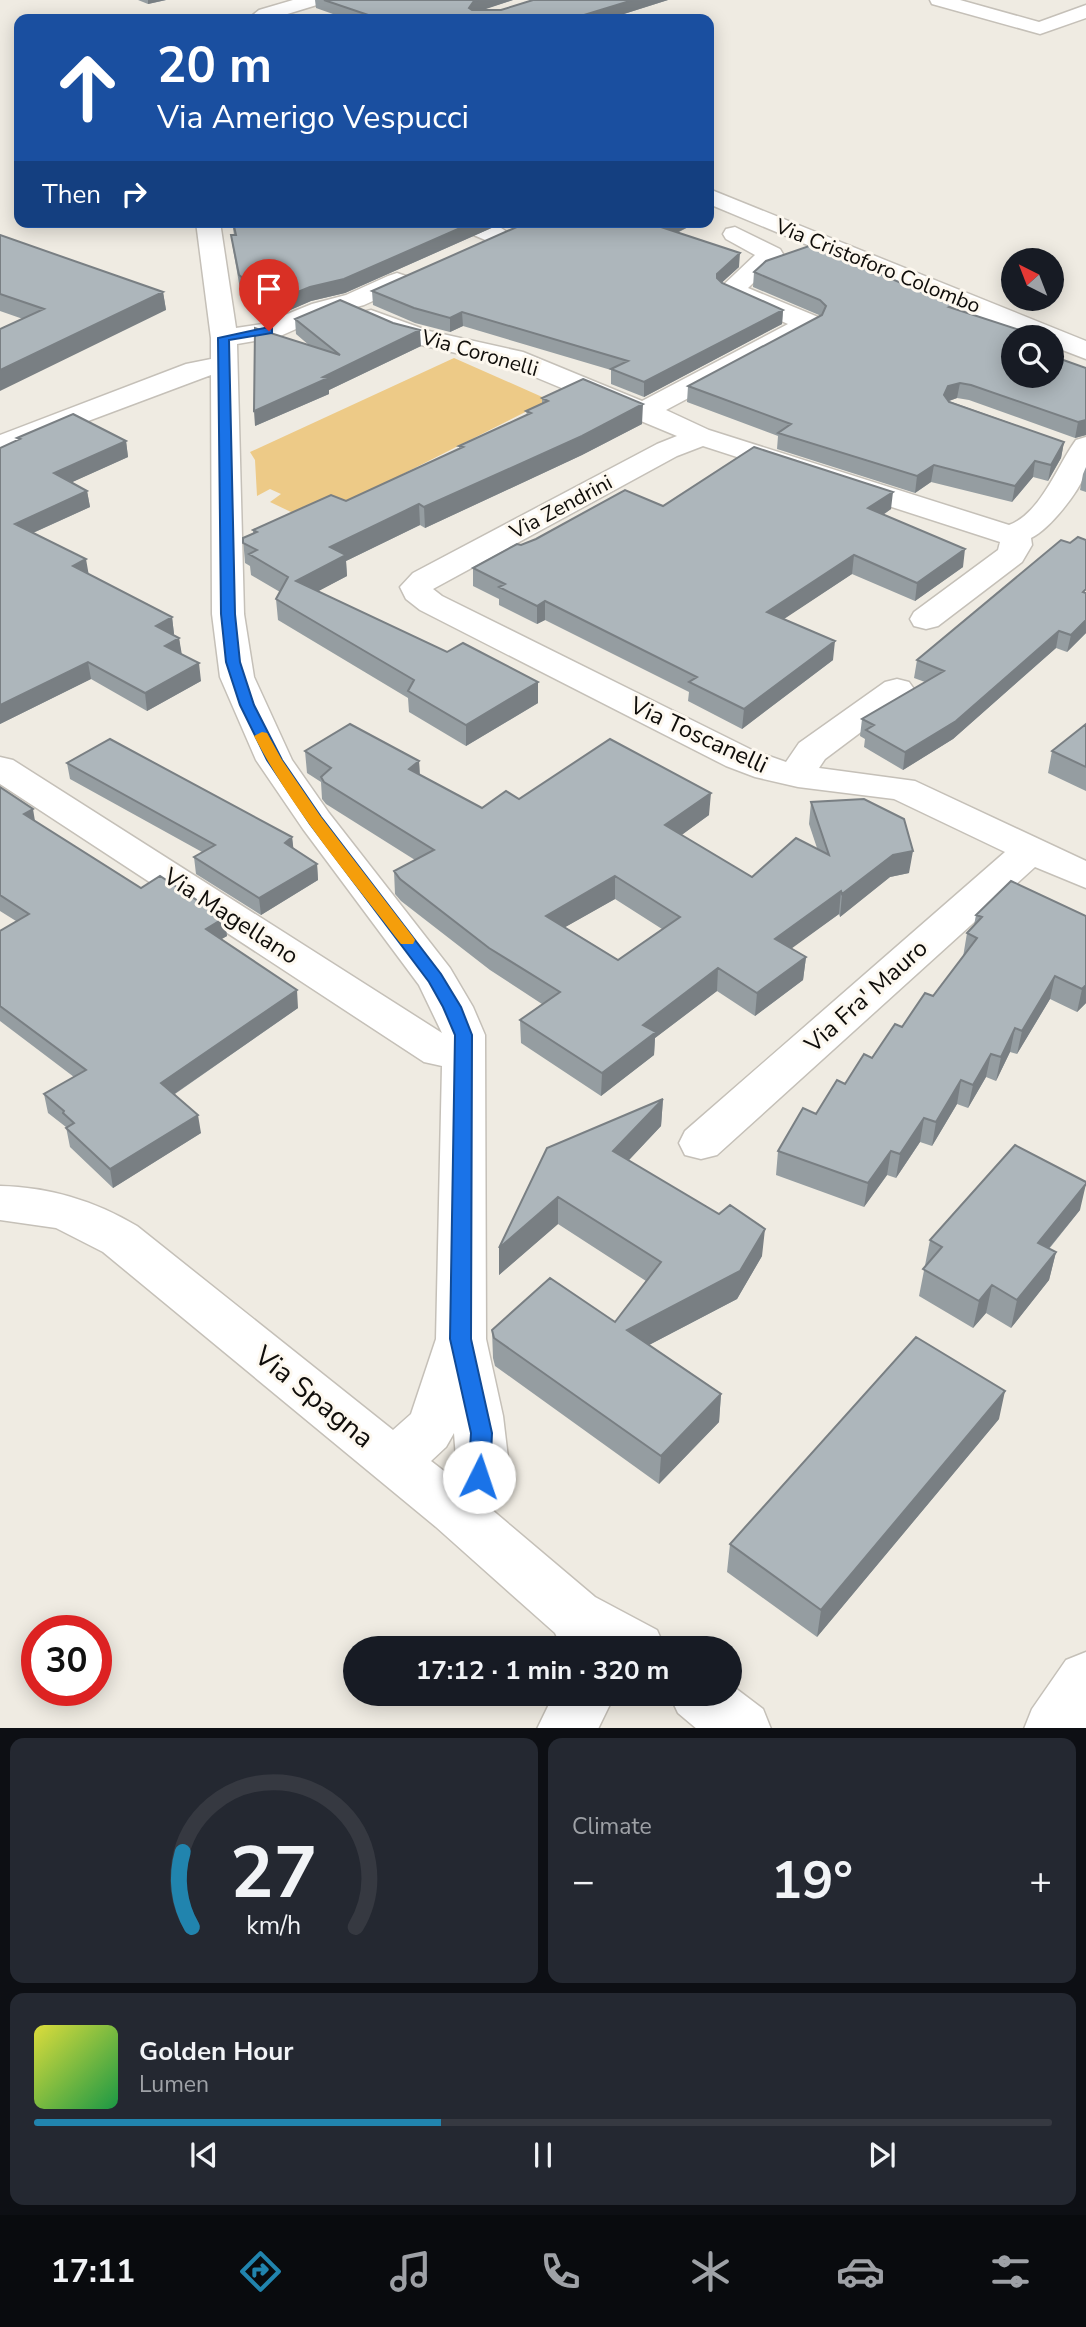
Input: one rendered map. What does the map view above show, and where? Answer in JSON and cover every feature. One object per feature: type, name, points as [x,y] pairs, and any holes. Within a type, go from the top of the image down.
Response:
[{"type":"street","points":[[277,14],[313,0]]},
{"type":"street","points":[[939,0],[1040,28],[1086,11]]},
{"type":"street","points":[[244,4],[260,14]]},
{"type":"street","name":"Via Cristoforo Colombo","points":[[714,198],[1084,361]]},
{"type":"street","points":[[209,228],[224,351],[228,614],[237,677],[274,760],[445,994],[464,1035],[461,1339],[481,1433],[481,1464],[475,1489],[455,1511]]},
{"type":"street","points":[[468,251],[510,232],[491,228]]},
{"type":"street","points":[[644,411],[809,323],[731,290],[771,254],[735,234]]},
{"type":"street","points":[[0,445],[196,370],[224,351],[269,331],[423,270]]},
{"type":"street","name":"Via Coronelli","points":[[345,303],[375,320],[403,330],[513,358],[644,411],[699,437],[716,440],[966,523],[1015,534]]},
{"type":"street","name":"Via Zendrini","points":[[424,580],[667,450],[699,437]]},
{"type":"street","points":[[926,619],[1011,555],[1016,545],[1015,534],[1027,528],[1040,516],[1075,448]]},
{"type":"street","name":"Via Toscanelli","points":[[424,580],[416,587],[417,592],[431,603],[739,758],[798,776],[902,789],[1086,876]]},
{"type":"street","points":[[798,776],[811,751],[897,689]]},
{"type":"street","name":"Via Magellano","points":[[0,768],[439,1051],[465,1053]]},
{"type":"street","name":"Via Fra' Mauro","points":[[701,1143],[1031,850]]},
{"type":"street","name":"Via Spagna","points":[[0,1203],[47,1207],[71,1213],[97,1224],[120,1239],[455,1511],[582,1632]]},
{"type":"street","points":[[394,1461],[428,1432],[435,1420],[461,1339]]},
{"type":"street","points":[[1053,1728],[1086,1679]]},
{"type":"street","points":[[566,1728],[579,1706]]},
{"type":"street","points":[[714,1706],[742,1728]]},
{"type":"shaded area","points":[[454,358],[549,400],[310,521],[270,502],[281,494],[270,489],[257,496],[255,460],[250,452]]},
{"type":"building","points":[[324,0],[478,0],[469,8],[501,10],[533,0],[633,0],[587,14],[365,14]]},
{"type":"building","points":[[234,228],[460,228],[344,279],[310,287],[273,302],[239,275],[231,235],[236,235]]},
{"type":"building","points":[[514,228],[664,228],[740,253],[717,274],[717,278],[722,283],[783,310],[644,382],[611,369],[628,361],[462,312],[450,318],[414,308],[372,291]]},
{"type":"building","points":[[0,235],[163,292],[0,370],[0,329],[44,309],[0,294]]},
{"type":"building","points":[[812,245],[953,305],[949,307],[1004,325],[1001,325],[1001,388],[1064,388],[1064,360],[1086,368],[1086,420],[1078,422],[971,385],[960,383],[948,386],[944,395],[949,402],[1064,442],[1051,465],[1035,461],[1015,486],[934,465],[917,476],[778,433],[791,424],[688,386],[822,315],[826,306],[820,300],[754,272],[766,261]]},
{"type":"building","points":[[340,300],[393,323],[420,330],[323,377],[328,378],[254,411],[255,328],[340,355],[295,319]]},
{"type":"building","points":[[583,379],[643,404],[582,436],[424,507],[419,504],[330,547],[346,555],[296,581],[447,652],[463,643],[538,682],[466,725],[408,691],[414,680],[276,599],[288,577],[249,554],[257,550],[243,543],[243,538],[257,532],[253,530],[331,495],[346,501],[531,413],[526,411],[548,401],[542,398]]},
{"type":"building","points":[[73,414],[126,441],[54,473],[87,491],[15,524],[86,559],[73,566],[172,617],[156,626],[179,638],[165,646],[199,663],[145,693],[88,662],[0,705],[0,448]]},
{"type":"building","points":[[754,447],[893,492],[868,508],[965,549],[917,583],[854,555],[767,612],[835,641],[744,709],[689,682],[697,677],[545,601],[537,606],[499,587],[505,584],[473,568],[517,544],[536,539],[625,490],[663,506]]},
{"type":"building","points":[[1078,537],[1086,540],[1086,589],[1083,592],[1086,593],[1086,620],[1071,635],[1059,631],[956,721],[905,752],[866,730],[874,725],[862,719],[944,671],[917,660],[1061,540],[1070,543]]},
{"type":"building","points":[[350,724],[419,761],[409,769],[482,808],[506,791],[519,799],[610,739],[711,793],[665,825],[752,877],[796,838],[829,855],[811,802],[864,799],[904,819],[913,851],[893,855],[842,894],[841,891],[775,939],[806,957],[757,993],[718,968],[643,1025],[656,1032],[602,1073],[520,1020],[560,992],[489,948],[400,879],[394,871],[434,850],[324,782],[321,777],[331,768],[305,751]],"holes":[[[615,876],[680,917],[618,960],[546,916]]]},
{"type":"building","points":[[1086,724],[1086,767],[1052,751]]},
{"type":"building","points":[[110,739],[292,837],[285,843],[317,864],[259,898],[194,857],[215,845],[67,763]]},
{"type":"building","points":[[0,787],[33,809],[24,814],[141,888],[160,876],[224,918],[206,929],[297,990],[161,1083],[198,1115],[110,1169],[66,1128],[74,1123],[44,1094],[86,1070],[0,1006],[0,931],[29,914],[0,895]]},
{"type":"building","points":[[1011,881],[1086,916],[1086,985],[1082,989],[1055,976],[1022,1031],[1015,1028],[1001,1057],[991,1054],[973,1085],[961,1080],[936,1122],[924,1118],[900,1154],[891,1151],[868,1183],[778,1151],[803,1108],[816,1114],[837,1080],[845,1084],[864,1054],[872,1058],[895,1024],[902,1027],[925,993],[933,996],[977,938],[967,933],[982,917],[976,915]]},
{"type":"building","points":[[663,1099],[613,1151],[719,1214],[730,1205],[765,1229],[740,1271],[627,1330],[721,1394],[661,1456],[494,1338],[492,1330],[550,1278],[615,1322],[661,1262],[558,1197],[499,1248],[547,1148]]},
{"type":"building","points":[[1015,1145],[1086,1184],[1038,1243],[1056,1252],[1017,1300],[992,1285],[979,1301],[923,1269],[942,1247],[930,1240]]},
{"type":"building","points":[[916,1337],[1005,1391],[821,1610],[730,1544]]},
{"type":"slow traffic","points":[[262,736],[274,760],[316,821],[407,940]]},
{"type":"route","points":[[269,331],[224,338],[227,581],[233,662],[247,705],[274,760],[316,821],[435,978],[457,1016],[464,1035],[461,1339],[467,1378],[481,1433],[479,1477]]}]
